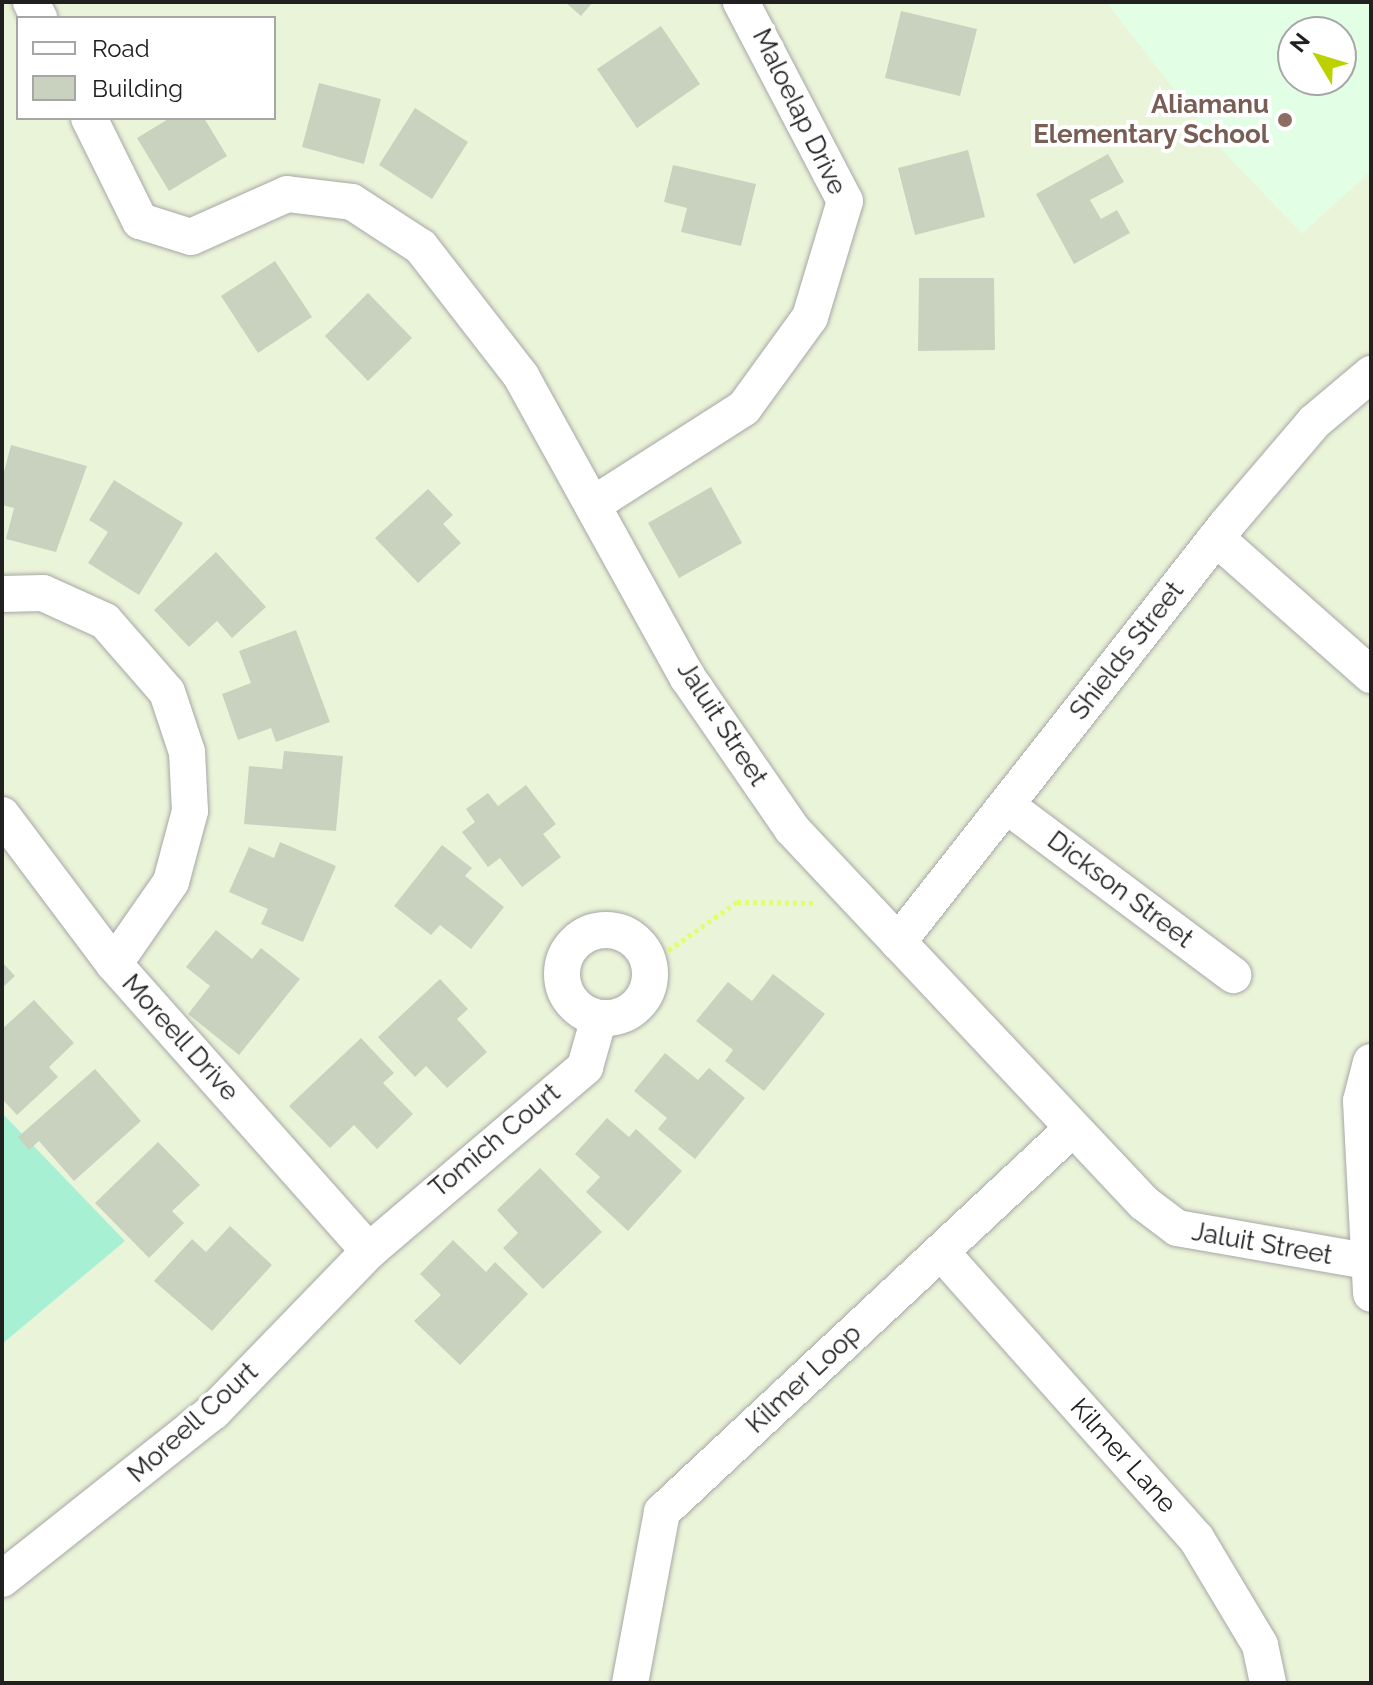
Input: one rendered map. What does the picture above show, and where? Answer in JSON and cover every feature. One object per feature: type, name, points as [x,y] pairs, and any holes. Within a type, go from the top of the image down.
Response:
[{"type":"street","name":"Maloelap Drive","points":[[597,502],[744,408],[810,317],[845,201],[741,2]]},
{"type":"street","name":"Jaluit Street","points":[[90,120],[140,221],[191,237],[287,194],[352,202],[421,247],[521,376],[597,502],[688,678],[792,829],[1073,1128],[1177,1228],[1369,1273]]},
{"type":"street","name":"Shields Street","points":[[898,942],[1216,538],[1314,422],[1371,374]]},
{"type":"street","points":[[1216,538],[1371,675]]},
{"type":"street","points":[[2,594],[43,593],[105,621],[167,692],[187,752],[190,811],[171,882],[114,964]]},
{"type":"street","name":"Dickson Street","points":[[1006,805],[1233,975]]},
{"type":"street","name":"Moreell Drive","points":[[2,815],[114,964],[369,1251]]},
{"type":"street","points":[[621,933],[649,964],[644,997],[616,1017],[599,1018],[571,1000],[563,984],[563,967],[580,938],[621,933]]},
{"type":"street","name":"Tomich Court","points":[[369,1251],[585,1067],[599,1018]]},
{"type":"street","points":[[1369,1273],[1361,1101],[1371,1062]]},
{"type":"street","name":"Kilmer Loop","points":[[630,1683],[662,1512],[1073,1128]]},
{"type":"street","name":"Moreell Court","points":[[2,1579],[213,1412],[369,1251]]},
{"type":"street","name":"Kilmer Lane","points":[[941,1252],[1196,1538],[1260,1645],[1268,1683]]},
{"type":"path","points":[[649,964],[737,902],[862,903]]},
{"type":"shaded area","points":[[2,2],[1106,2],[1217,145],[1302,234],[1371,171],[1371,1683],[2,1683]]},
{"type":"shaded area","name":"Aliamanu Elementary School","points":[[1106,2],[1371,2],[1371,171],[1302,234],[1217,145]]},
{"type":"green space","points":[[2,1113],[125,1241],[2,1344]]},
{"type":"building","points":[[565,2],[593,2],[581,16]]},
{"type":"building","points":[[901,11],[977,29],[960,96],[885,78]]},
{"type":"building","points":[[661,26],[700,84],[637,128],[597,69]]},
{"type":"building","points":[[319,83],[381,99],[364,164],[302,147]]},
{"type":"building","points":[[415,108],[468,142],[432,199],[379,165]]},
{"type":"building","points":[[167,120],[205,120],[227,156],[169,191],[137,138]]},
{"type":"building","points":[[968,150],[985,217],[915,235],[898,168]]},
{"type":"building","points":[[1108,154],[1124,182],[1090,200],[1101,219],[1117,210],[1130,233],[1074,264],[1036,194]]},
{"type":"building","points":[[673,165],[756,184],[741,246],[681,232],[687,208],[664,202]]},
{"type":"building","points":[[275,261],[312,317],[258,353],[221,296]]},
{"type":"building","points":[[919,278],[994,278],[995,350],[918,351]]},
{"type":"building","points":[[368,293],[412,338],[368,381],[325,336]]},
{"type":"building","points":[[11,445],[87,466],[56,552],[6,539],[14,508],[2,505],[2,480]]},
{"type":"building","points":[[114,480],[183,523],[139,595],[88,563],[108,532],[89,520]]},
{"type":"building","points":[[711,487],[742,543],[679,578],[648,523]]},
{"type":"building","points":[[428,489],[453,515],[443,524],[461,543],[418,583],[375,538]]},
{"type":"building","points":[[216,552],[266,607],[232,638],[217,621],[189,647],[154,610]]},
{"type":"building","points":[[296,630],[330,722],[276,742],[271,728],[238,740],[222,694],[251,683],[239,651]]},
{"type":"building","points":[[284,751],[343,756],[336,831],[244,824],[249,766],[282,769]]},
{"type":"building","points":[[526,785],[556,824],[543,834],[561,857],[522,887],[500,858],[488,867],[462,832],[475,822],[466,809],[488,793],[498,806]]},
{"type":"building","points":[[280,842],[336,866],[303,942],[261,924],[268,909],[229,892],[249,847],[274,858]]},
{"type":"building","points":[[442,845],[472,868],[465,876],[504,907],[471,949],[440,925],[431,935],[394,906]]},
{"type":"building","points":[[216,930],[252,959],[261,948],[300,979],[239,1055],[188,1014],[210,986],[186,967]]},
{"type":"building","points":[[2,962],[15,976],[2,988]]},
{"type":"building","points":[[773,974],[825,1014],[764,1091],[725,1061],[733,1050],[696,1021],[728,982],[752,1001]]},
{"type":"building","points":[[440,979],[468,1009],[457,1019],[487,1052],[447,1088],[426,1066],[415,1077],[378,1037]]},
{"type":"building","points":[[34,1000],[74,1043],[49,1067],[58,1077],[17,1115],[2,1099],[2,1029]]},
{"type":"building","points":[[361,1038],[394,1073],[383,1083],[413,1114],[377,1149],[354,1125],[330,1148],[289,1106]]},
{"type":"building","points":[[665,1053],[698,1080],[709,1068],[745,1098],[695,1159],[658,1129],[667,1118],[634,1091]]},
{"type":"building","points":[[95,1069],[141,1121],[74,1181],[39,1141],[29,1150],[18,1137]]},
{"type":"building","points":[[607,1118],[629,1137],[636,1129],[682,1171],[628,1231],[586,1192],[600,1177],[575,1154]]},
{"type":"building","points":[[158,1142],[200,1185],[172,1211],[184,1223],[149,1258],[95,1203]]},
{"type":"building","points":[[540,1168],[602,1232],[543,1289],[503,1248],[518,1233],[497,1210]]},
{"type":"building","points":[[230,1226],[272,1265],[212,1331],[154,1281],[192,1239],[206,1252]]},
{"type":"building","points":[[453,1240],[486,1272],[495,1262],[528,1294],[460,1365],[414,1321],[441,1295],[420,1274]]},
{"type":"place","name":"Aliamanu Elementary School","points":[[1285,120]]}]
